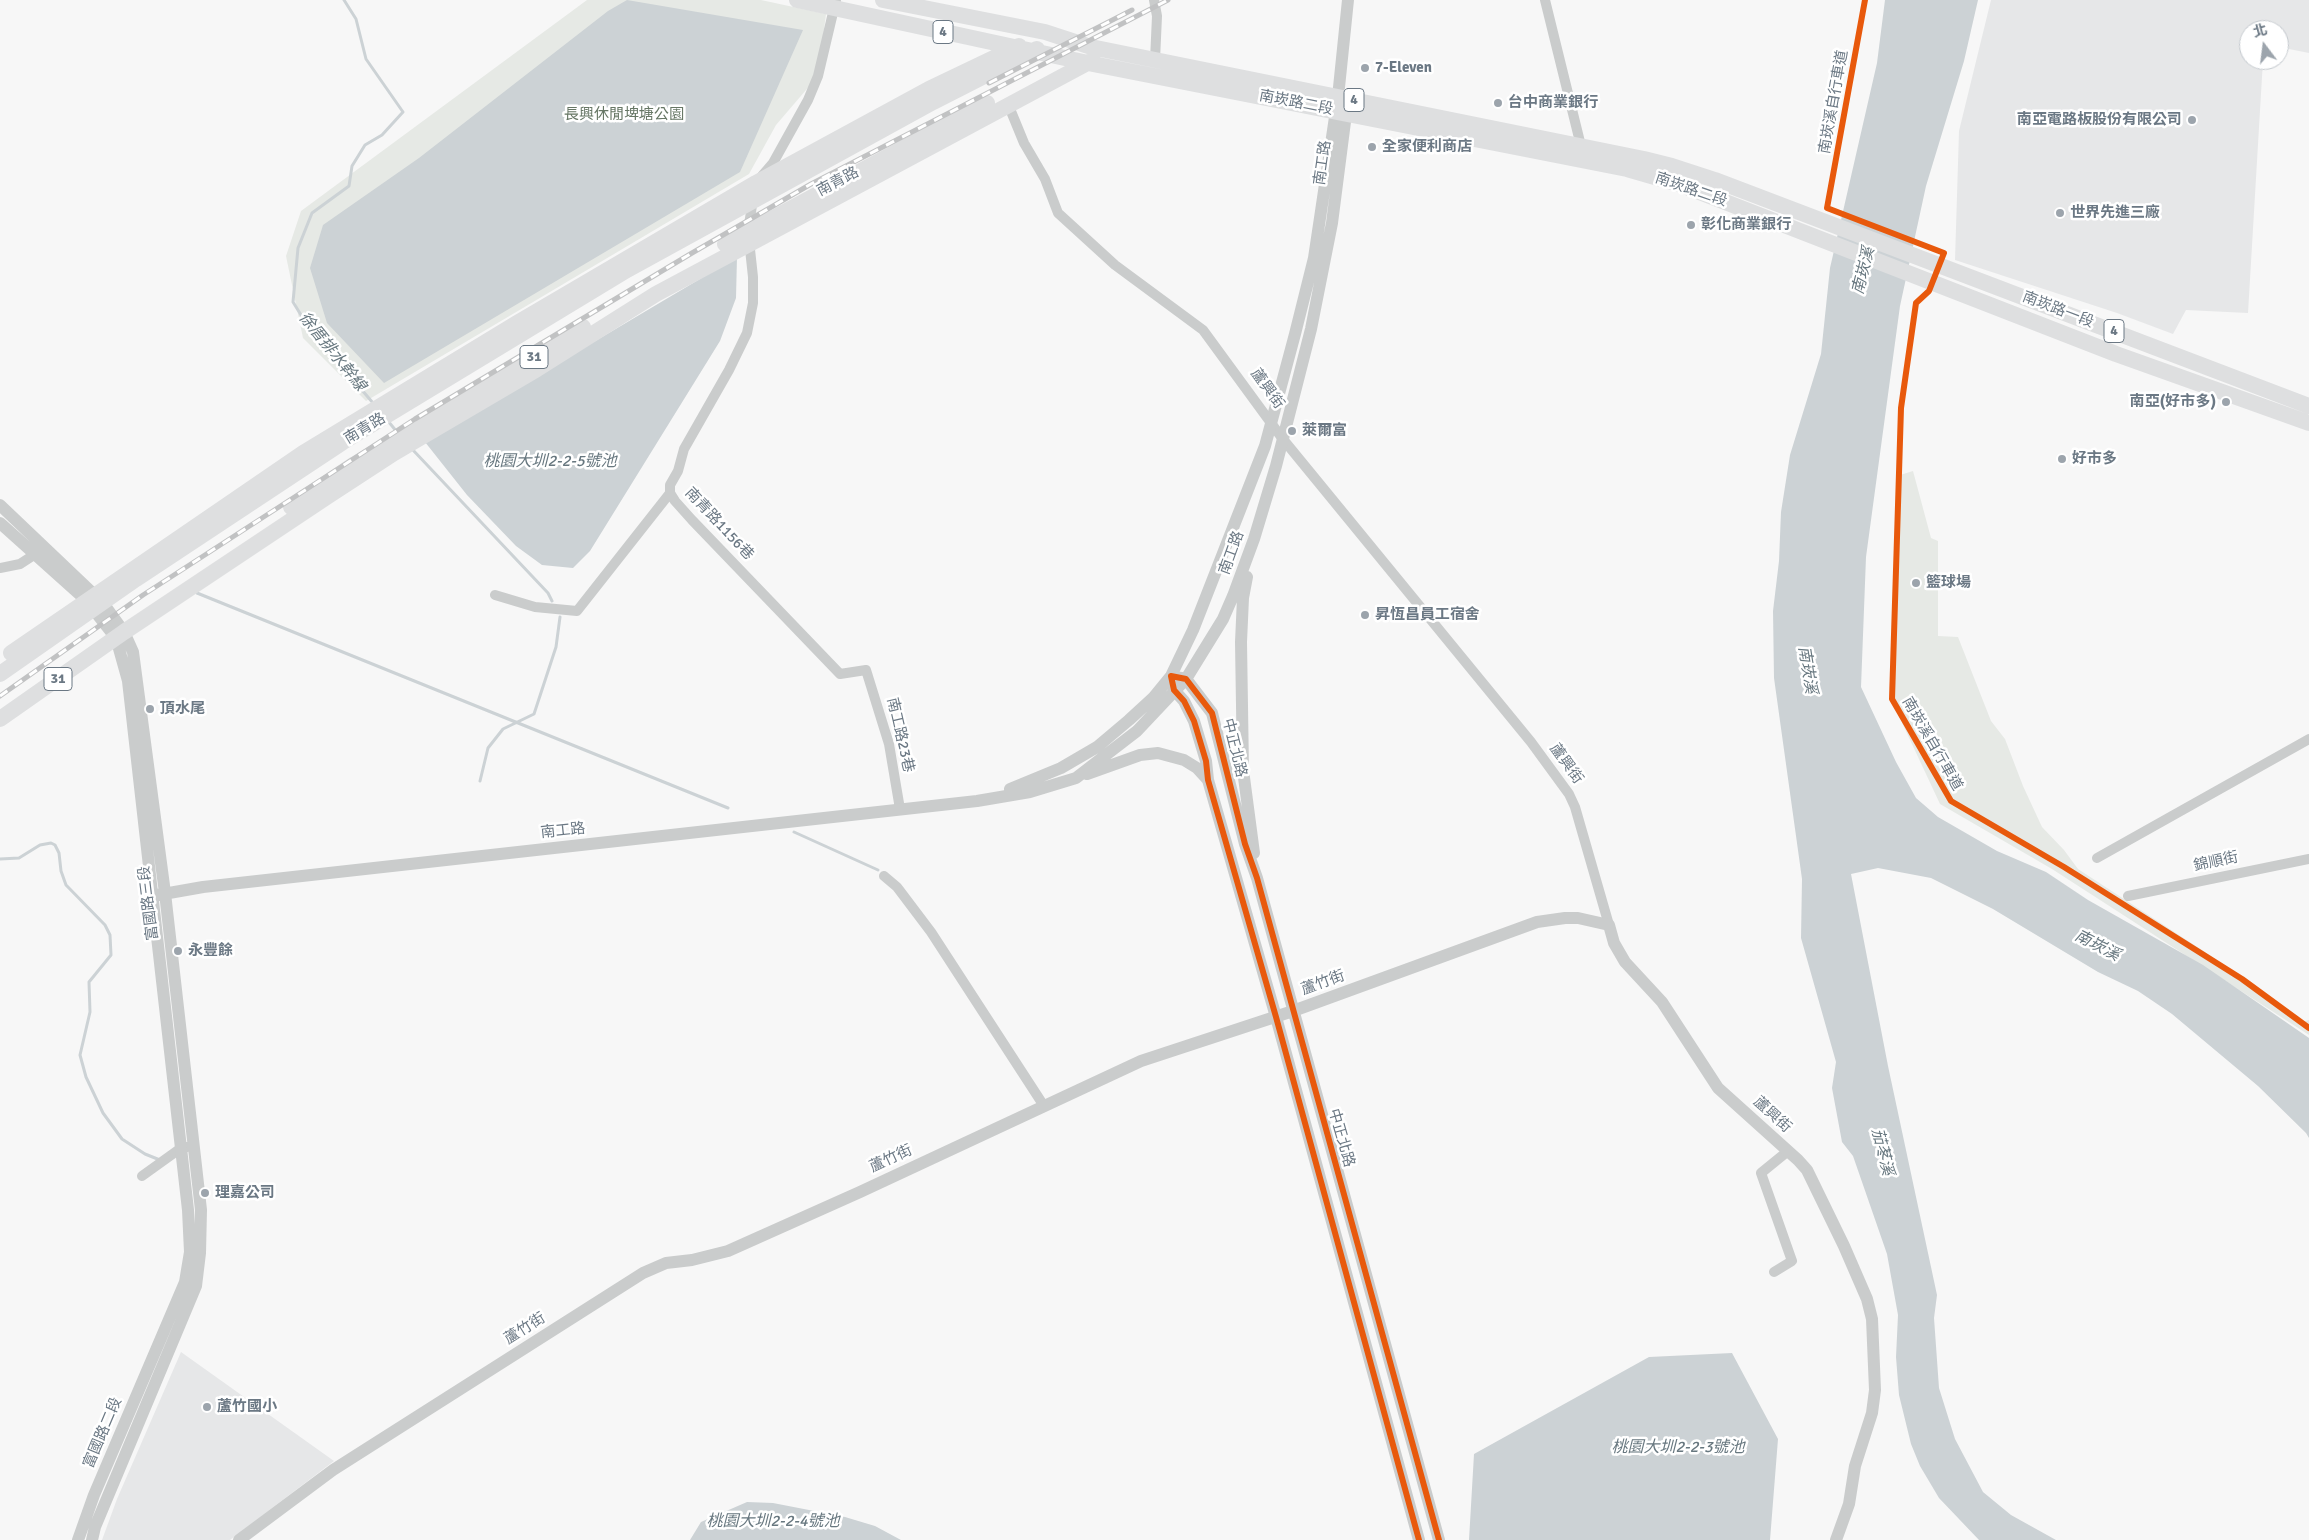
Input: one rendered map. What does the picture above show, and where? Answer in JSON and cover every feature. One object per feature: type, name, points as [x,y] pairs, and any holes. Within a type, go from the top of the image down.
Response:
[{"type":"main road","name":"南崁路二段","points":[[797,0],[835,4],[1017,47],[1084,56],[1340,107],[1622,168],[1679,184],[1817,236],[1919,278]]},
{"type":"main road","name":"南崁路二段","points":[[883,0],[1052,34],[1084,56],[1108,50],[1155,60],[1340,107],[1644,158],[1707,177],[1919,258]]},
{"type":"main road","name":"31","points":[[0,660],[95,601],[172,542],[303,453],[550,303],[756,183],[929,89],[1017,47],[1052,34]]},
{"type":"main road","name":"南青路","points":[[0,674],[95,601],[136,580],[343,442],[599,287],[933,102],[1035,50],[1052,34]]},
{"type":"main road","name":"31","points":[[0,719],[117,631],[362,474],[566,351],[749,237],[1008,104],[1084,56]]},
{"type":"main road","name":"南青路","points":[[0,706],[117,631],[355,464],[589,323],[749,237],[945,124],[1084,56]]},
{"type":"main road","name":"南崁路一段","points":[[1919,258],[2309,406]]},
{"type":"main road","name":"南崁路一段","points":[[1919,278],[2116,354],[2309,423]]},
{"type":"main road","name":"南青路","points":[[550,303],[599,287]]},
{"type":"main road","name":"南青路","points":[[566,351],[589,323]]},
{"type":"main road","name":"南青路","points":[[315,491],[362,474]]},
{"type":"main road","name":"南青路","points":[[136,580],[172,542]]},
{"type":"street","points":[[1154,0],[1157,16],[1155,60]]},
{"type":"street","points":[[1340,107],[1348,0]]},
{"type":"street","points":[[1545,0],[1581,146]]},
{"type":"street","points":[[756,183],[773,163],[808,100],[818,76],[835,4]]},
{"type":"street","name":"蘆興街","points":[[1008,104],[1024,143],[1045,179],[1058,213],[1115,265],[1203,330],[1282,438],[1531,742],[1569,794],[1575,807],[1614,943],[1624,962],[1662,1002],[1718,1088],[1807,1170],[1844,1246],[1867,1299],[1872,1319],[1875,1390],[1872,1413],[1855,1466],[1849,1504],[1836,1540]]},
{"type":"street","name":"南工路","points":[[977,800],[1023,785],[1061,768],[1097,747],[1147,703],[1171,676],[1208,595],[1259,462],[1296,334],[1314,258],[1340,107]]},
{"type":"street","name":"南工路","points":[[152,896],[977,800],[1030,792],[1076,778],[1136,731],[1186,679],[1222,619],[1254,539],[1311,330],[1332,222],[1340,107]]},
{"type":"street","name":"南青路1156巷","points":[[756,183],[752,202],[749,237],[753,277],[753,302],[747,333],[729,370],[684,449],[678,471],[670,485],[670,493],[692,520],[840,674],[866,670]]},
{"type":"street","points":[[495,595],[534,608],[577,611],[670,493]]},
{"type":"street","name":"富國路三段","points":[[0,505],[41,550],[95,601],[133,652],[165,893],[187,1147]]},
{"type":"street","name":"富國路三段","points":[[0,523],[41,550]]},
{"type":"street","points":[[1254,539],[1243,598],[1242,681],[1243,770],[1257,878]]},
{"type":"street","points":[[0,568],[20,564],[41,550]]},
{"type":"street","name":"富國路三段","points":[[117,631],[128,682],[152,896],[187,1147],[201,1210],[200,1253],[196,1286],[166,1342]]},
{"type":"street","name":"南工路23巷","points":[[866,670],[889,744],[900,809]]},
{"type":"street","points":[[1171,676],[1186,679]]},
{"type":"street","name":"中正北路","points":[[1171,676],[1174,690],[1184,701],[1194,721],[1206,761],[1208,780],[1276,1017],[1419,1540]]},
{"type":"street","name":"中正北路","points":[[1186,679],[1212,712],[1245,844],[1257,878],[1439,1540]]},
{"type":"street","points":[[2097,858],[2309,739]]},
{"type":"street","points":[[1076,778],[1140,755],[1158,753],[1184,760],[1197,768],[1208,780]]},
{"type":"street","name":"錦順街","points":[[2128,896],[2309,859]]},
{"type":"street","points":[[884,876],[897,886],[931,932],[1044,1106]]},
{"type":"street","name":"蘆竹街","points":[[238,1540],[333,1470],[643,1273],[666,1264],[728,1251],[1141,1062],[1293,1011],[1537,922],[1578,918],[1609,925]]},
{"type":"street","points":[[142,1176],[187,1147]]},
{"type":"street","points":[[1774,1272],[1792,1261],[1761,1174],[1788,1151]]},
{"type":"street","name":"富國路二段","points":[[78,1540],[94,1495],[166,1342]]},
{"type":"street","name":"富國路二段","points":[[92,1540],[95,1527],[166,1342]]},
{"type":"shaded area","points":[[1991,0],[2309,0],[2309,53],[2289,49],[2289,20],[2239,20],[2239,70],[2262,70],[2248,313],[2186,310],[2173,334],[2117,313],[1955,260],[1959,131]]},
{"type":"shaded area","name":"蘆竹國小","points":[[181,1352],[334,1461],[230,1540],[102,1540],[117,1499]]},
{"type":"green space","name":"長興休閒埤塘公園","points":[[587,0],[761,0],[826,14],[818,76],[776,125],[749,174],[366,401],[303,338],[286,256],[301,211]]},
{"type":"green space","points":[[1913,471],[1931,538],[1938,541],[1938,636],[1958,637],[1991,721],[2005,739],[2023,786],[2042,827],[2064,850],[2078,869],[2208,954],[2302,1022],[2309,1020],[2309,1035],[2052,869],[1940,804],[1890,697],[1897,476]]},
{"type":"water","name":"長興休閒埤塘公園","points":[[627,0],[803,30],[740,172],[384,383],[327,323],[310,268],[323,225],[419,158],[608,11]]},
{"type":"water","points":[[1885,0],[1978,0],[1964,61],[1926,186],[1900,306],[1866,557],[1861,687],[1896,762],[1916,798],[1938,817],[1997,851],[2046,872],[2088,900],[2203,965],[2309,1038],[2309,1138],[2258,1086],[2172,1014],[2138,991],[2098,972],[1993,909],[1931,878],[1878,868],[1851,874],[1888,1066],[1937,1295],[1934,1318],[1939,1388],[1955,1439],[1983,1492],[2011,1515],[2056,1540],[1979,1540],[1939,1498],[1920,1466],[1911,1444],[1899,1395],[1896,1357],[1898,1315],[1887,1254],[1853,1156],[1842,1142],[1832,1088],[1836,1062],[1801,938],[1802,879],[1774,678],[1773,611],[1779,561],[1781,512],[1790,455],[1821,354],[1830,268],[1877,63]]},
{"type":"water","name":"桃園大圳2-2-5號池","points":[[737,257],[736,298],[720,341],[590,551],[573,568],[542,565],[516,546],[467,495],[425,442]]},
{"type":"water","name":"桃園大圳2-2-3號池","points":[[1732,1353],[1778,1439],[1770,1540],[1469,1540],[1474,1454],[1649,1357]]},
{"type":"water","name":"桃園大圳2-2-4號池","points":[[747,1502],[773,1503],[845,1517],[875,1526],[901,1540],[690,1540],[701,1522]]},
{"type":"waterway","name":"徐厝排水幹線","points":[[344,0],[356,19],[366,59],[403,112],[382,135],[365,145],[352,166],[349,186],[312,213],[298,248],[293,302],[309,328],[373,403]]},
{"type":"waterway","name":"徐厝排水幹線","points":[[388,421],[397,432]]},
{"type":"waterway","name":"徐厝排水幹線","points":[[412,449],[548,593],[552,601]]},
{"type":"waterway","points":[[197,593],[728,808]]},
{"type":"waterway","name":"徐厝排水幹線","points":[[480,781],[488,748],[503,729],[534,714],[556,647],[560,617]]},
{"type":"waterway","points":[[794,832],[878,870]]},
{"type":"waterway","points":[[0,859],[19,858],[40,845],[51,843],[55,845],[59,853],[61,871],[66,885],[105,925],[110,935],[111,955],[89,982],[90,1012],[80,1055],[86,1077],[103,1113],[122,1139],[145,1154],[160,1160]]},
{"type":"railway","points":[[0,696],[143,595],[415,419],[692,253],[811,184],[1168,0]]},
{"type":"railway","points":[[989,83],[1132,10]]},
{"type":"cycle path","name":"南崁溪自行車道","points":[[1865,0],[1827,208],[1944,253],[1929,291],[1916,303],[1901,408],[1892,699],[1951,801],[2064,867],[2242,979],[2309,1028]]},
{"type":"cycle path","points":[[1419,1540],[1276,1017],[1208,780],[1206,761],[1194,721],[1184,701],[1174,690],[1171,676],[1186,679],[1212,713],[1245,844],[1257,878],[1439,1540]]},
{"type":"place","name":"7-Eleven","points":[[1365,68]]},
{"type":"place","name":"台中商業銀行","points":[[1498,103]]},
{"type":"place","name":"南亞電路板股份有限公司","points":[[2192,120]]},
{"type":"place","name":"全家便利商店","points":[[1372,147]]},
{"type":"place","name":"世界先進三廠","points":[[2060,213]]},
{"type":"place","name":"彰化商業銀行","points":[[1691,225]]},
{"type":"place","name":"南亞(好市多)","points":[[2226,402]]},
{"type":"place","name":"萊爾富","points":[[1292,431]]},
{"type":"place","name":"好市多","points":[[2062,459]]},
{"type":"place","name":"籃球場","points":[[1916,583]]},
{"type":"place","name":"昇恆昌員工宿舍","points":[[1365,615]]},
{"type":"place","name":"頂水尾","points":[[150,709]]},
{"type":"place","name":"永豐餘","points":[[178,951]]},
{"type":"place","name":"理嘉公司","points":[[205,1193]]},
{"type":"place","name":"蘆竹國小","points":[[207,1407]]},
{"type":"water label","name":"南崁溪","points":[[1864,271]]},
{"type":"water label","name":"南崁溪","points":[[1807,670]]},
{"type":"water label","name":"南崁溪","points":[[2097,946]]},
{"type":"water label","name":"茄苳溪","points":[[1882,1152]]}]
